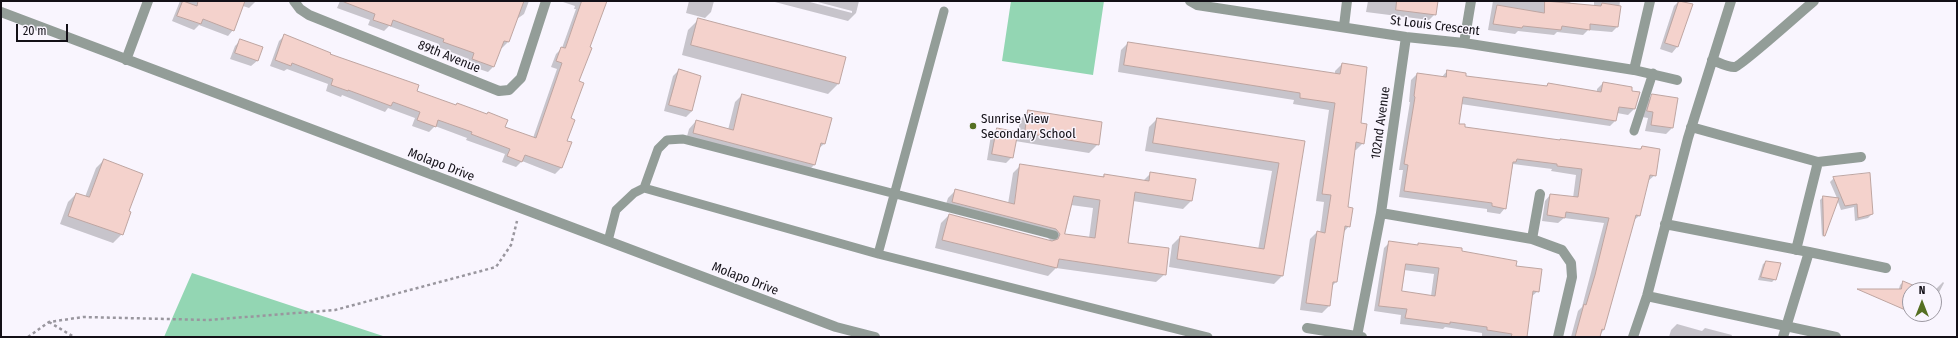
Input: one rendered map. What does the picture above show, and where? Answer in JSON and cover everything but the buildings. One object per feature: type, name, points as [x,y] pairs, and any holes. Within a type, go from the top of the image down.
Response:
[{"type":"street","points":[[126,60],[148,1]]},
{"type":"street","name":"89th Avenue","points":[[294,1],[300,9],[309,15],[499,92],[509,90],[522,78],[546,1]]},
{"type":"street","name":"St Louis Crescent","points":[[1190,1],[1198,5],[1344,26],[1406,37],[1464,43],[1653,73],[1677,80]]},
{"type":"street","points":[[1344,26],[1347,1]]},
{"type":"street","points":[[1464,43],[1471,1]]},
{"type":"street","points":[[1634,70],[1650,1]]},
{"type":"street","points":[[1633,337],[1647,296],[1691,127],[1731,1]]},
{"type":"street","points":[[1712,60],[1734,67],[1742,64],[1754,51],[1814,1]]},
{"type":"street","name":"Molapo Drive","points":[[1,12],[836,327],[875,337]]},
{"type":"street","name":"102nd Avenue","points":[[1307,328],[1360,336],[1381,213],[1406,37]]},
{"type":"street","points":[[1691,127],[1818,162],[1861,157]]},
{"type":"street","points":[[1796,250],[1818,162]]},
{"type":"street","points":[[1532,239],[1540,194]]},
{"type":"street","points":[[1381,213],[1532,239],[1562,250],[1571,263],[1572,277],[1558,337]]},
{"type":"street","points":[[1665,224],[1886,268]]},
{"type":"street","points":[[1783,337],[1809,252]]},
{"type":"street","points":[[1647,296],[1836,337]]},
{"type":"lane","points":[[878,254],[944,12]]},
{"type":"lane","points":[[1634,131],[1653,73]]},
{"type":"lane","points":[[644,188],[658,149],[667,140],[683,139],[1054,235]]},
{"type":"lane","points":[[608,241],[616,210],[634,193],[644,188],[878,254],[1208,337]]},
{"type":"path","points":[[28,337],[49,322],[82,317],[208,320],[335,310],[496,267],[511,245],[520,208]]},
{"type":"path","points":[[49,322],[74,337]]},
{"type":"green space","points":[[1011,1],[1104,1],[1093,75],[1002,61]]},
{"type":"green space","points":[[192,273],[386,337],[164,337]]},
{"type":"place","name":"Sunrise View Secondary School","points":[[973,126]]}]
